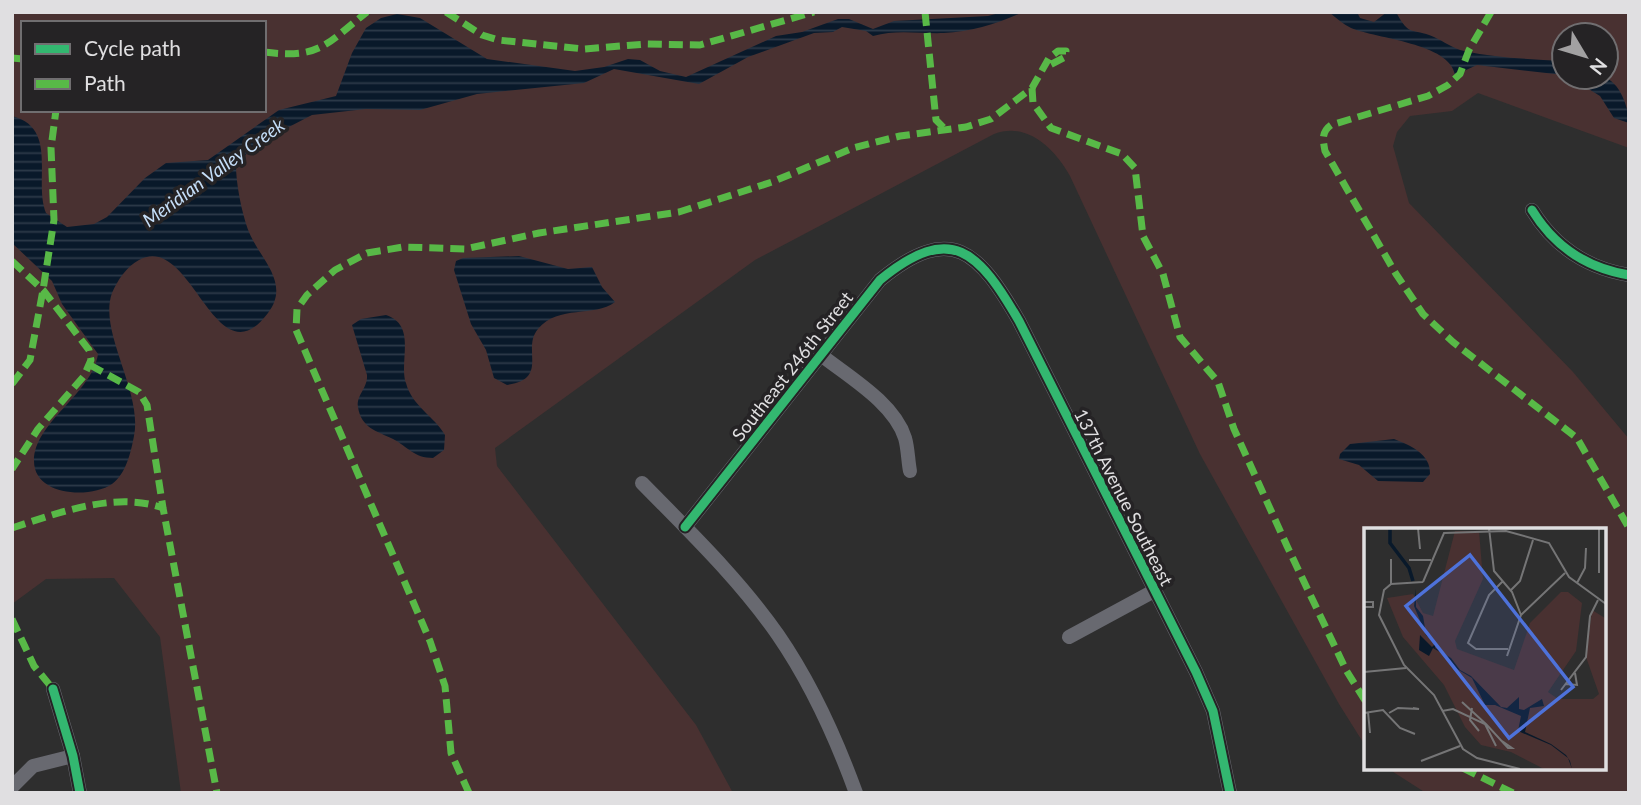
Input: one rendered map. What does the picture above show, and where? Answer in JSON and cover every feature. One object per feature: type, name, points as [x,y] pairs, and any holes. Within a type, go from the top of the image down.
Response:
[{"type":"street","points":[[1532,210],[1548,235],[1575,256],[1609,272],[1629,275]]},
{"type":"street","name":"Southeast 246th Street","points":[[685,527],[880,280],[905,259],[922,251],[943,248]]},
{"type":"street","name":"137th Avenue Southeast","points":[[943,248],[962,252],[975,260],[1004,296],[1213,711],[1230,793]]},
{"type":"street","points":[[821,355],[895,419],[905,438],[910,471]]},
{"type":"street","points":[[642,483],[685,527],[778,635],[815,697],[856,793]]},
{"type":"street","points":[[1069,637],[1154,591]]},
{"type":"street","points":[[53,688],[73,756],[80,793]]},
{"type":"street","points":[[12,788],[33,766],[73,756]]},
{"type":"shaded area","points":[[12,12],[1629,12],[1629,148],[1478,93],[1452,111],[1410,116],[1397,132],[1393,146],[1409,203],[1573,372],[1629,439],[1629,793],[1426,793],[1390,770],[1606,770],[1606,528],[1364,528],[1364,744],[1339,704],[1200,454],[1070,176],[1048,147],[1029,134],[1018,131],[994,134],[755,260],[495,448],[497,466],[696,725],[733,793],[181,793],[160,637],[114,578],[46,579],[12,604]]},
{"type":"water","name":"Meridian Valley Creek","points":[[1003,12],[1023,12],[965,31],[900,32],[873,36],[866,31],[842,27],[833,32],[814,33],[748,57],[699,84],[614,69],[584,83],[477,94],[420,110],[366,109],[312,115],[256,144],[236,165],[238,190],[246,225],[275,281],[274,302],[268,313],[249,330],[233,331],[218,320],[174,266],[158,257],[139,260],[117,284],[109,309],[115,344],[135,419],[133,442],[124,469],[112,484],[91,492],[78,493],[53,488],[36,473],[34,461],[43,433],[85,382],[94,368],[98,354],[62,304],[52,281],[12,243],[12,116],[26,122],[35,132],[42,157],[46,213],[67,227],[94,224],[107,217],[145,178],[166,163],[208,160],[279,110],[336,96],[352,53],[366,28],[381,18],[397,14],[420,18],[487,59],[575,71],[604,67],[628,59],[640,60],[660,71],[686,77],[776,36],[802,32],[838,19],[849,19],[873,29],[894,21],[988,16]]},
{"type":"water","points":[[1329,12],[1357,12],[1360,18],[1374,22],[1387,12],[1396,12],[1408,29],[1434,37],[1460,50],[1501,57],[1550,60],[1550,73],[1477,65],[1455,75],[1450,64],[1427,49],[1363,32],[1342,23]]},
{"type":"water","points":[[1592,91],[1620,91],[1629,123],[1614,118],[1600,96]]},
{"type":"water","points":[[519,256],[568,269],[592,267],[602,287],[615,302],[607,307],[556,316],[546,321],[534,337],[528,377],[507,385],[494,378],[486,350],[471,324],[454,270],[456,261],[463,258]]},
{"type":"water","points":[[386,315],[395,320],[404,335],[404,374],[409,391],[445,435],[444,450],[433,458],[416,454],[371,428],[362,420],[360,414],[358,403],[367,375],[352,325],[361,319]]},
{"type":"water","points":[[1394,439],[1413,447],[1427,461],[1430,474],[1423,482],[1378,481],[1359,465],[1339,459],[1340,454],[1350,444]]},
{"type":"marked path","points":[[266,52],[298,53],[321,47],[367,12]]},
{"type":"marked path","points":[[446,12],[482,35],[498,40],[584,49],[646,44],[700,45],[814,12]]},
{"type":"marked path","points":[[925,12],[936,120],[946,130]]},
{"type":"marked path","points":[[1491,12],[1469,50],[1460,74],[1448,85],[1428,96],[1331,125],[1324,133],[1325,151],[1396,274],[1423,314],[1453,342],[1577,438],[1629,528]]},
{"type":"marked path","points":[[469,793],[451,753],[445,686],[430,641],[296,330],[297,309],[307,295],[335,270],[367,253],[403,247],[465,249],[539,233],[679,212],[772,182],[853,148],[900,136],[966,127],[991,119],[1032,88],[1049,58],[1058,51],[1066,51],[1065,57],[1046,67]]},
{"type":"marked path","points":[[12,58],[21,59]]},
{"type":"marked path","points":[[1032,88],[1033,103],[1051,128],[1122,154],[1135,168],[1143,236],[1163,274],[1180,337],[1218,382],[1234,429],[1287,546],[1346,670],[1364,699]]},
{"type":"marked path","points":[[12,384],[30,360],[43,290],[54,220],[51,148],[56,112]]},
{"type":"marked path","points":[[12,261],[43,290],[89,350],[91,360],[84,376],[38,429],[12,469]]},
{"type":"marked path","points":[[90,365],[139,392],[147,405],[163,508],[217,793]]},
{"type":"marked path","points":[[12,528],[67,511],[106,503],[145,503],[163,508]]},
{"type":"marked path","points":[[12,619],[34,666],[53,689]]},
{"type":"marked path","points":[[1467,770],[1513,793]]},
{"type":"cycle path","points":[[1532,210],[1561,245],[1585,261],[1629,275]]},
{"type":"cycle path","points":[[685,527],[880,280],[905,262],[926,252],[945,249],[962,252],[991,277],[1019,321],[1196,672],[1213,711],[1230,793]]},
{"type":"cycle path","points":[[53,689],[73,756],[80,793]]}]
